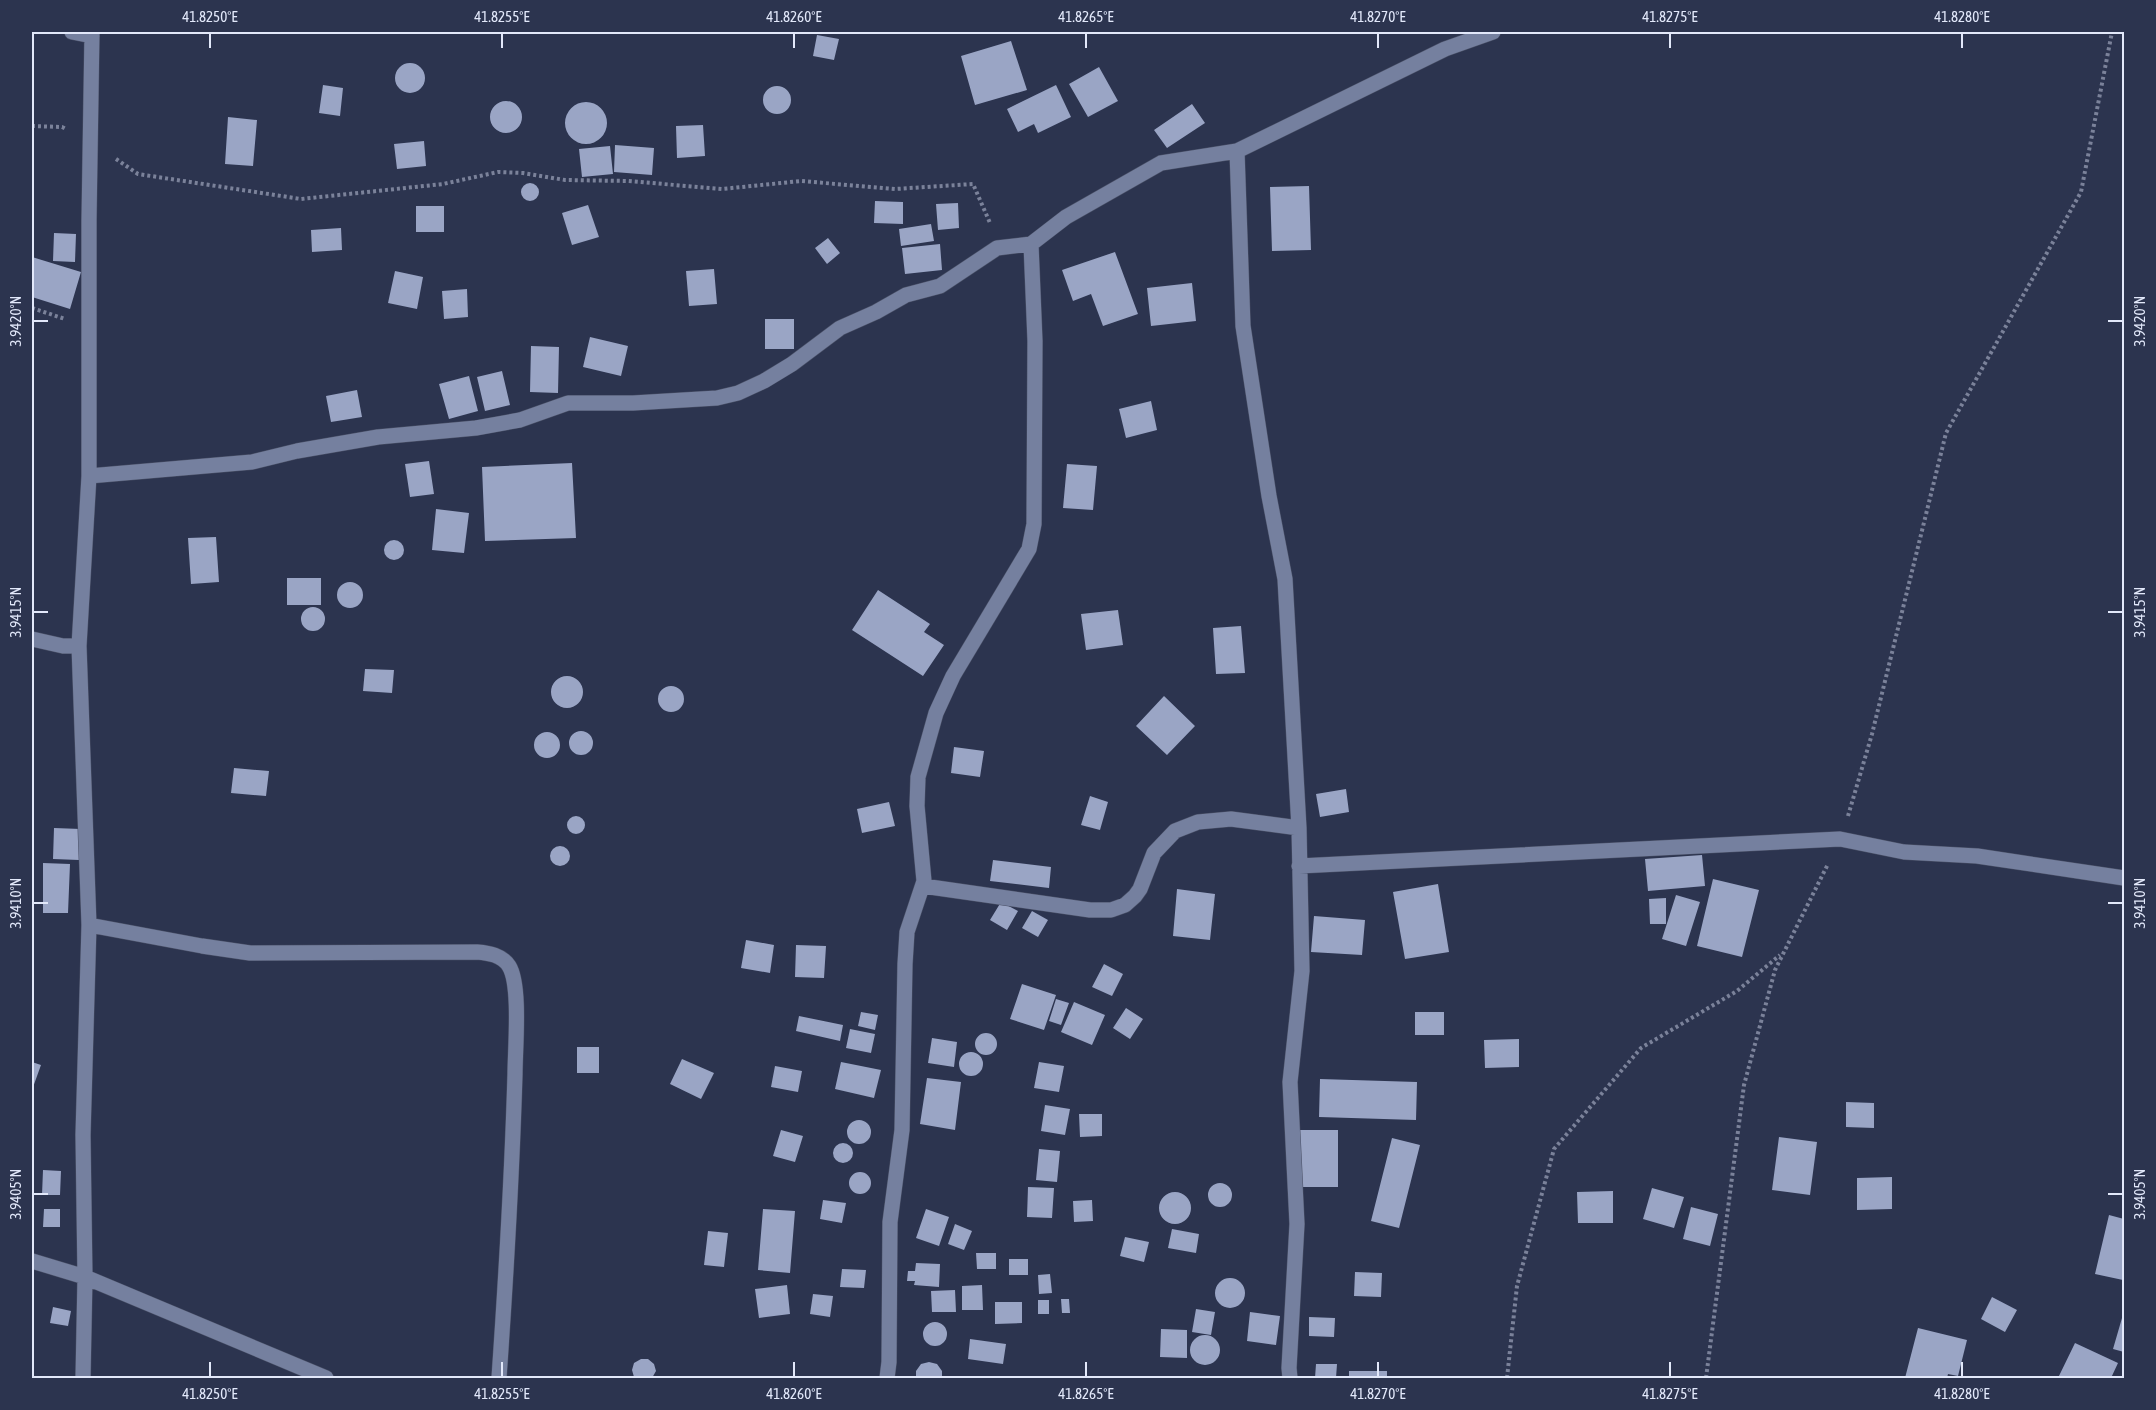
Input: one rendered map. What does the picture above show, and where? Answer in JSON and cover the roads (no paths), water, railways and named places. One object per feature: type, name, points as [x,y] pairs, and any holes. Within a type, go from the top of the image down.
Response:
[{"type":"street","points":[[72,32],[92,34],[88,327],[89,476],[80,646],[89,926],[83,1135],[85,1277],[83,1378]]},
{"type":"street","points":[[89,476],[252,462],[297,451],[378,437],[476,428],[520,420],[568,403],[633,403],[717,398],[738,393],[783,370],[840,328],[906,295],[940,286],[997,248],[1031,244],[1066,217],[1161,163],[1237,151],[1445,49],[1493,32]]},
{"type":"street","points":[[1237,151],[1243,326],[1269,496],[1285,579],[1299,828],[1302,971],[1290,1082],[1297,1224],[1290,1378]]},
{"type":"street","points":[[887,1378],[890,1222],[902,1130],[904,964],[908,933],[923,886],[924,871],[917,806],[918,777],[936,713],[953,676],[1029,549],[1034,524],[1035,341],[1031,244]]},
{"type":"street","points":[[32,639],[63,646],[80,646]]},
{"type":"street","points":[[923,886],[1090,910],[1111,910],[1125,904],[1140,890],[1154,853],[1175,831],[1198,822],[1231,819],[1299,828]]},
{"type":"street","points":[[1299,866],[1840,839],[1904,852],[1977,856],[2124,878]]},
{"type":"street","points":[[89,926],[250,953],[477,952],[500,957],[510,967],[514,982],[516,1010],[514,1105],[506,1287],[499,1378]]},
{"type":"street","points":[[32,1261],[85,1277],[326,1378]]}]
